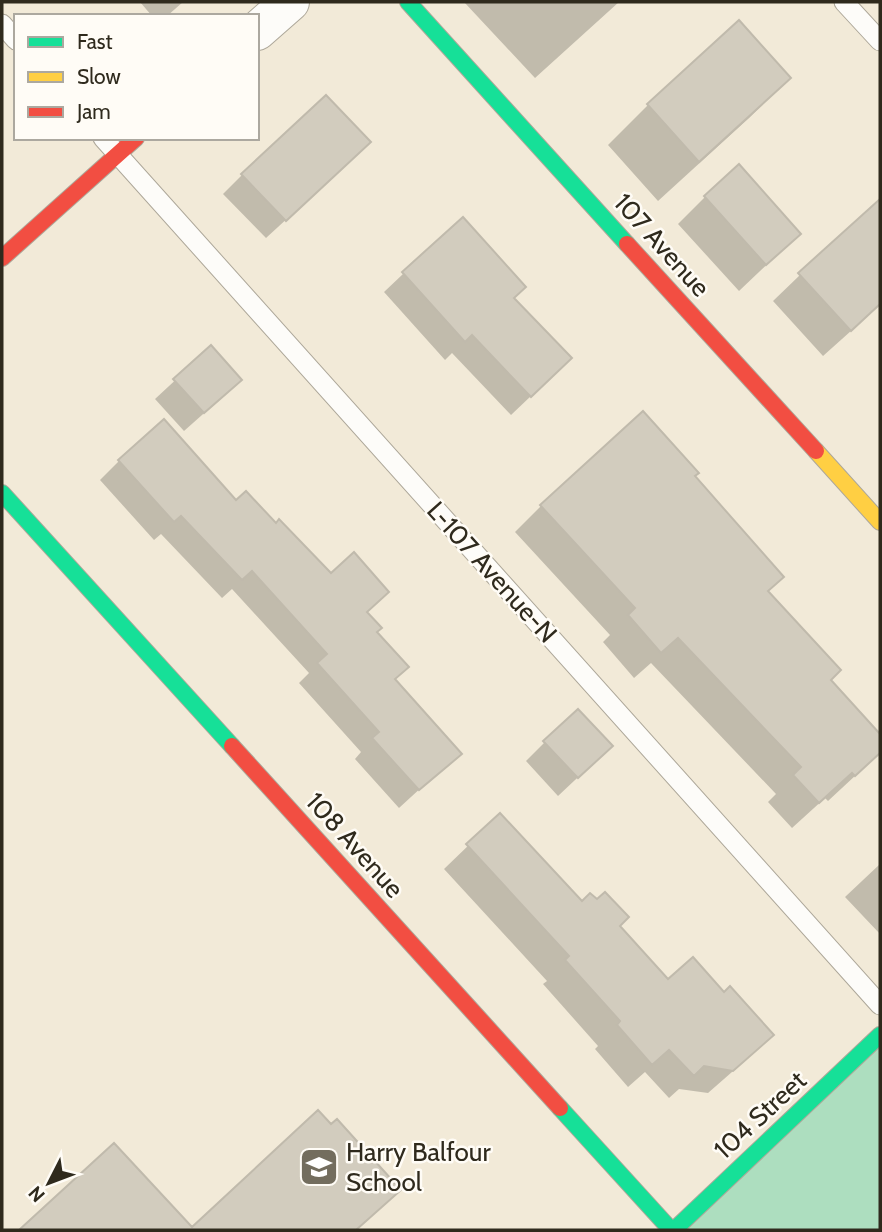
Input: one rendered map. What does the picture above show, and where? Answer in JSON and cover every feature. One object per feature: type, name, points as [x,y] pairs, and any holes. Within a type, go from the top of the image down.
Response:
[{"type":"street","points":[[259,28],[289,2]]},
{"type":"street","name":"107 Avenue","points":[[408,2],[880,522]]},
{"type":"street","points":[[2,258],[134,140]]},
{"type":"street","name":"108 Avenue","points":[[2,493],[673,1230]]},
{"type":"street","name":"104 Street","points":[[673,1230],[880,1035]]},
{"type":"lane","points":[[844,2],[880,41]]},
{"type":"lane","points":[[2,24],[14,38]]},
{"type":"lane","name":"L-107 Avenue-N","points":[[105,140],[880,1005]]},
{"type":"green space","points":[[880,1029],[880,1230],[662,1230]]},
{"type":"building","points":[[739,20],[791,78],[699,162],[647,104]]},
{"type":"building","points":[[326,95],[371,142],[286,221],[241,174]]},
{"type":"building","points":[[739,164],[801,234],[766,265],[704,196]]},
{"type":"building","points":[[880,199],[880,304],[851,331],[798,273]]},
{"type":"building","points":[[463,217],[526,287],[514,298],[572,358],[531,397],[472,335],[465,342],[402,272]]},
{"type":"building","points":[[211,345],[242,380],[204,413],[173,379]]},
{"type":"building","points":[[643,411],[699,473],[695,476],[784,577],[768,591],[841,670],[831,680],[880,734],[880,753],[855,776],[852,773],[819,803],[793,775],[801,767],[678,638],[661,653],[628,615],[635,608],[540,505]]},
{"type":"building","points":[[164,419],[236,500],[246,491],[276,523],[279,519],[331,573],[354,552],[389,592],[367,612],[382,628],[377,632],[409,667],[395,679],[462,754],[419,790],[372,738],[379,732],[317,663],[327,654],[252,571],[242,580],[181,516],[174,522],[118,460]]},
{"type":"building","points":[[578,709],[613,746],[578,778],[543,741]]},
{"type":"building","points":[[500,813],[582,901],[590,893],[597,899],[605,892],[629,917],[620,926],[668,979],[693,957],[724,992],[730,986],[774,1035],[733,1071],[704,1066],[694,1076],[669,1050],[652,1065],[617,1025],[620,1021],[565,960],[569,956],[466,844]]},
{"type":"building","name":"Harry Balfour School","points":[[318,1110],[331,1124],[337,1119],[401,1190],[356,1230],[19,1230],[114,1143],[192,1227]]},
{"type":"traffic: fast","points":[[408,2],[627,244]]},
{"type":"traffic: fast","points":[[2,493],[232,746]]},
{"type":"traffic: fast","points":[[674,1230],[880,1035]]},
{"type":"traffic: fast","points":[[560,1108],[671,1230]]},
{"type":"traffic: slow","points":[[816,451],[880,522]]},
{"type":"traffic: jam","points":[[2,258],[134,140]]},
{"type":"traffic: jam","points":[[627,244],[816,451]]},
{"type":"traffic: jam","points":[[232,746],[560,1108]]},
{"type":"place","name":"Harry Balfour School","points":[[319,1167]]}]
